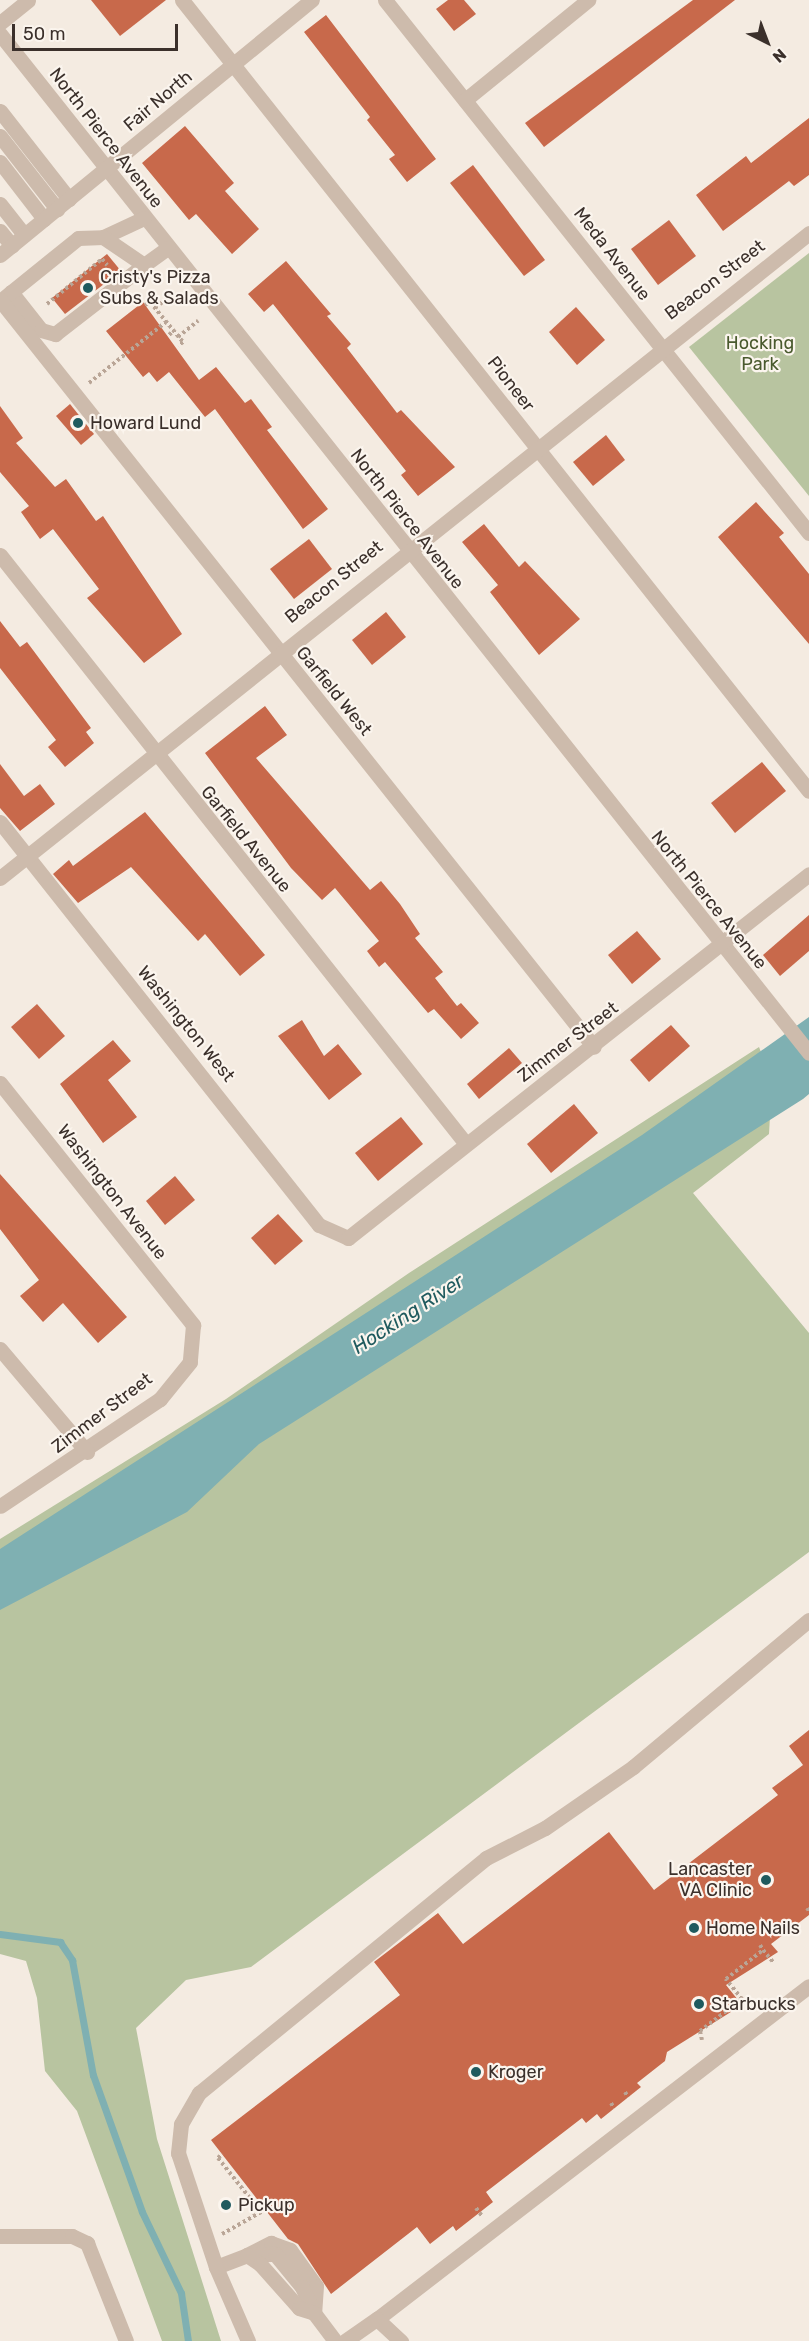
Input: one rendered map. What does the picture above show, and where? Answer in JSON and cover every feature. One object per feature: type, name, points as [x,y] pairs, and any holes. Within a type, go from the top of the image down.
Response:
[{"type":"street","points":[[0,23],[28,0]]},
{"type":"street","name":"Pioneer","points":[[182,0],[809,791]]},
{"type":"street","name":"Fair North","points":[[6,250],[312,0]]},
{"type":"street","name":"Meda Avenue","points":[[385,0],[809,533]]},
{"type":"street","points":[[465,100],[588,0]]},
{"type":"street","name":"North Pierce Avenue","points":[[0,34],[406,550],[785,1027],[809,1053]]},
{"type":"street","points":[[0,111],[69,199]]},
{"type":"street","points":[[0,136],[50,214]]},
{"type":"street","points":[[0,162],[50,214]]},
{"type":"street","points":[[0,204],[24,235]]},
{"type":"street","points":[[55,334],[41,330],[4,298],[78,238],[103,237],[144,218]]},
{"type":"street","points":[[0,231],[6,250]]},
{"type":"street","name":"Beacon Street","points":[[0,878],[156,757],[278,652],[661,346],[809,233]]},
{"type":"street","points":[[103,237],[144,265]]},
{"type":"street","points":[[39,350],[55,334],[167,248]]},
{"type":"street","name":"Garfield West","points":[[4,298],[39,350],[594,1047]]},
{"type":"street","name":"Garfield Avenue","points":[[0,555],[156,757],[466,1144]]},
{"type":"street","name":"Washington West","points":[[0,822],[319,1225],[348,1238]]},
{"type":"street","name":"Zimmer Street","points":[[348,1238],[466,1144],[594,1047],[809,874]]},
{"type":"street","name":"Washington Avenue","points":[[0,1083],[193,1325]]},
{"type":"street","name":"Zimmer Street","points":[[0,1506],[87,1452],[160,1399],[190,1362],[193,1325]]},
{"type":"street","points":[[0,1349],[87,1452]]},
{"type":"street","points":[[248,2341],[216,2267],[178,2153],[181,2124],[199,2093],[486,1858],[545,1828],[633,1767],[809,1620]]},
{"type":"street","points":[[345,2341],[378,2319],[809,1986]]},
{"type":"street","points":[[0,2236],[72,2236],[87,2243],[126,2341]]},
{"type":"street","points":[[216,2267],[271,2243],[290,2250],[316,2286],[314,2313]]},
{"type":"street","points":[[247,2255],[269,2271],[299,2308],[314,2313],[335,2341]]},
{"type":"street","points":[[378,2319],[401,2341]]},
{"type":"path","points":[[47,304],[102,259],[107,265]]},
{"type":"path","points":[[154,308],[174,292]]},
{"type":"path","points":[[145,305],[150,302],[183,342],[178,346]]},
{"type":"path","points":[[154,317],[159,313]]},
{"type":"path","points":[[178,337],[198,321]]},
{"type":"path","points":[[75,395],[166,322]]},
{"type":"path","points":[[168,335],[173,331]]},
{"type":"path","points":[[759,1945],[772,1962]]},
{"type":"path","points":[[726,1979],[763,1950]]},
{"type":"path","points":[[742,1959],[746,1964]]},
{"type":"path","points":[[702,2040],[700,2031],[742,1999],[722,1974]]},
{"type":"path","points":[[220,2235],[261,2212],[218,2158],[222,2154]]},
{"type":"path","points":[[476,2208],[482,2216]]},
{"type":"green space","name":"Hocking Park","points":[[809,253],[809,496],[689,347]]},
{"type":"green space","points":[[759,1047],[772,1080],[769,1134],[693,1193],[809,1333],[809,1552],[251,1967],[186,1980],[136,2028],[157,2139],[221,2341],[162,2341],[77,2111],[45,2071],[37,1998],[26,1961],[0,1954],[0,1539],[226,1399],[409,1273]]},
{"type":"water","name":"Hocking River","points":[[809,1017],[809,1094],[803,1099],[259,1444],[187,1512],[0,1610],[0,1549],[642,1135]]},
{"type":"building","points":[[91,0],[166,0],[120,36]]},
{"type":"building","points":[[448,0],[464,0],[476,14],[454,31],[436,9]]},
{"type":"building","points":[[693,0],[735,0],[544,147],[525,123]]},
{"type":"building","points":[[326,15],[436,159],[407,182],[389,159],[395,155],[367,120],[370,117],[304,32]]},
{"type":"building","points":[[809,118],[809,175],[794,186],[789,181],[723,231],[696,195],[746,156],[751,163]]},
{"type":"building","points":[[185,126],[234,183],[225,191],[259,229],[232,254],[196,214],[189,220],[142,163]]},
{"type":"building","points":[[473,165],[545,260],[524,276],[450,183]]},
{"type":"building","points":[[669,220],[696,256],[658,285],[631,249]]},
{"type":"building","name":"Cristy's Pizza Subs & Salads","points":[[107,254],[121,271],[65,314],[52,298]]},
{"type":"building","points":[[286,261],[331,314],[327,316],[351,344],[347,348],[397,413],[401,410],[455,467],[418,496],[401,475],[406,471],[273,304],[264,312],[248,294]]},
{"type":"building","points":[[143,302],[199,380],[216,367],[245,403],[251,399],[272,427],[267,430],[328,509],[303,529],[215,409],[205,417],[169,372],[157,382],[149,372],[143,377],[106,331]]},
{"type":"building","points":[[576,307],[605,340],[577,365],[549,332]]},
{"type":"building","name":"Howard Lund","points":[[70,404],[94,434],[81,445],[56,416]]},
{"type":"building","points":[[0,406],[23,438],[16,443],[55,487],[66,479],[96,521],[103,516],[182,634],[144,663],[87,598],[99,589],[53,529],[40,539],[21,512],[29,506],[0,472]]},
{"type":"building","points":[[606,435],[625,460],[593,486],[573,462]]},
{"type":"building","points":[[756,502],[784,533],[779,537],[809,574],[809,644],[718,537]]},
{"type":"building","points":[[484,524],[519,567],[525,561],[580,619],[539,655],[490,592],[498,585],[462,542]]},
{"type":"building","points":[[309,539],[332,569],[294,599],[270,569]]},
{"type":"building","points":[[386,612],[406,637],[372,665],[352,640]]},
{"type":"building","points":[[0,621],[20,647],[27,642],[91,728],[86,732],[94,743],[65,767],[48,747],[56,740],[0,668]]},
{"type":"building","points":[[265,706],[287,735],[256,758],[370,890],[381,881],[400,904],[420,934],[415,938],[443,972],[435,978],[457,1006],[461,1003],[479,1023],[461,1039],[434,1009],[428,1013],[385,962],[379,967],[367,951],[379,941],[335,888],[322,900],[291,868],[205,753]]},
{"type":"building","points":[[762,762],[786,791],[735,833],[711,803]]},
{"type":"building","points":[[0,764],[24,796],[40,784],[55,804],[20,831],[0,808]]},
{"type":"building","points":[[145,812],[265,955],[240,976],[205,934],[198,941],[131,867],[78,903],[53,874],[69,860],[73,866]]},
{"type":"building","points":[[809,915],[809,951],[780,976],[763,955]]},
{"type":"building","points":[[637,931],[661,959],[632,984],[608,955]]},
{"type":"building","points":[[37,1004],[65,1036],[39,1059],[11,1027]]},
{"type":"building","points":[[302,1020],[324,1056],[338,1044],[362,1074],[329,1100],[278,1036]]},
{"type":"building","points":[[671,1025],[690,1046],[649,1082],[630,1060]]},
{"type":"building","points":[[113,1040],[131,1061],[108,1080],[137,1117],[103,1143],[60,1084]]},
{"type":"building","points":[[509,1048],[522,1063],[479,1099],[467,1084]]},
{"type":"building","points":[[574,1104],[598,1133],[551,1173],[527,1144]]},
{"type":"building","points":[[401,1117],[423,1144],[378,1181],[355,1153]]},
{"type":"building","points":[[0,1174],[127,1317],[98,1343],[63,1303],[43,1322],[20,1296],[39,1280],[0,1229]]},
{"type":"building","points":[[175,1176],[195,1200],[165,1225],[146,1201]]},
{"type":"building","points":[[278,1214],[303,1241],[275,1265],[251,1238]]},
{"type":"building","points":[[809,1730],[809,1915],[771,1944],[778,1952],[726,1985],[742,2005],[667,2052],[665,2061],[637,2083],[641,2087],[601,2119],[597,2114],[586,2123],[582,2118],[486,2192],[493,2202],[456,2231],[453,2226],[430,2244],[417,2227],[331,2294],[298,2244],[288,2239],[211,2140],[400,1995],[374,1962],[438,1913],[463,1944],[609,1832],[654,1890],[778,1795],[772,1788],[803,1765],[789,1746]]},
{"type":"waterway","points":[[0,1934],[60,1942],[72,1960],[93,2075],[142,2212],[181,2293],[188,2341]]},
{"type":"place","name":"Cristy's Pizza Subs & Salads","points":[[88,288]]},
{"type":"place","name":"Howard Lund","points":[[78,423]]},
{"type":"place","name":"Lancaster VA Clinic","points":[[766,1880]]},
{"type":"place","name":"Home Nails","points":[[694,1928]]},
{"type":"place","name":"Starbucks","points":[[699,2004]]},
{"type":"place","name":"Kroger","points":[[476,2072]]},
{"type":"place","name":"Pickup","points":[[226,2205]]}]
